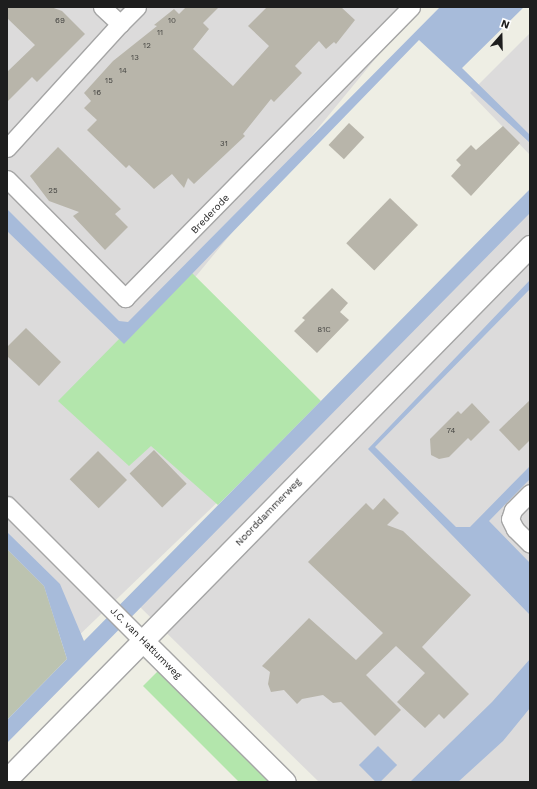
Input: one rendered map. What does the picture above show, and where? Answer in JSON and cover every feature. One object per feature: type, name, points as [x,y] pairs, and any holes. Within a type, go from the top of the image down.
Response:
[{"type":"street","points":[[102,7],[120,24]]},
{"type":"street","points":[[7,148],[137,7]]},
{"type":"street","name":"Brederode","points":[[7,179],[126,298],[410,7]]},
{"type":"street","name":"Noorddammerweg","points":[[7,779],[530,246]]},
{"type":"street","points":[[530,493],[513,510],[510,519],[514,529],[530,544]]},
{"type":"street","name":"J.C. van Hattumweg","points":[[7,505],[285,782]]},
{"type":"shaded area","points":[[7,7],[418,7],[112,378],[226,494],[71,643],[7,576]]},
{"type":"shaded area","points":[[530,33],[530,155],[470,93]]},
{"type":"shaded area","points":[[530,198],[530,782],[319,782],[139,606]]},
{"type":"shaded area","points":[[7,549],[44,586],[67,659],[7,720]]},
{"type":"green space","points":[[188,269],[321,401],[218,505],[151,446],[129,466],[58,401]]},
{"type":"green space","points":[[160,669],[274,782],[239,782],[143,686]]},
{"type":"water","points":[[440,7],[524,7],[462,68],[530,135],[530,143],[419,40],[124,344],[7,231],[7,209],[119,321],[128,322]]},
{"type":"water","points":[[530,189],[530,213],[7,743],[7,720],[67,659],[44,586],[7,549],[7,532],[60,584],[84,641]]},
{"type":"water","points":[[530,280],[530,289],[375,447],[456,527],[470,527],[530,466],[530,479],[489,521],[530,563],[530,615],[368,449]]},
{"type":"water","points":[[530,659],[530,708],[503,741],[458,782],[410,782],[492,702]]},
{"type":"water","points":[[378,746],[397,765],[380,782],[376,782],[359,765]]},
{"type":"building","points":[[7,7],[51,7],[62,11],[85,34],[37,82],[32,77],[7,102],[7,72],[35,45],[7,18]]},
{"type":"building","points":[[186,7],[219,7],[203,23],[209,29],[193,49],[233,86],[269,46],[248,26],[267,7],[341,7],[355,20],[336,44],[334,42],[326,49],[319,41],[295,66],[302,73],[274,102],[271,99],[243,134],[245,136],[194,184],[188,178],[184,188],[172,174],[154,189],[129,165],[126,168],[87,130],[97,120],[84,108],[91,101],[84,93],[113,61],[157,26],[154,25],[174,9],[179,14]]},
{"type":"building","points":[[349,123],[364,137],[344,159],[329,145]]},
{"type":"building","points":[[503,126],[520,143],[471,196],[451,176],[461,165],[456,160],[471,145],[476,150]]},
{"type":"building","points":[[58,147],[121,209],[115,214],[128,227],[105,250],[73,216],[79,212],[49,201],[30,176]]},
{"type":"building","points":[[390,198],[418,225],[374,270],[346,243]]},
{"type":"building","points":[[332,288],[348,303],[340,312],[349,320],[317,353],[294,331],[305,320],[302,318]]},
{"type":"building","points":[[26,328],[61,362],[39,386],[7,356],[7,347]]},
{"type":"building","points":[[530,400],[530,440],[519,451],[499,430]]},
{"type":"building","points":[[472,403],[490,422],[471,441],[468,438],[449,457],[439,459],[431,455],[430,439],[458,411],[461,414]]},
{"type":"building","points":[[154,450],[187,484],[162,507],[130,474]]},
{"type":"building","points":[[98,451],[127,480],[99,508],[70,479]]},
{"type":"building","points":[[384,498],[399,513],[387,525],[403,531],[471,595],[422,647],[469,694],[444,719],[439,714],[425,728],[397,702],[425,673],[396,646],[366,675],[401,710],[375,736],[341,702],[333,703],[323,695],[302,699],[297,704],[284,690],[271,692],[268,684],[270,672],[262,666],[309,618],[356,660],[383,633],[308,562],[366,503],[373,510]]}]
